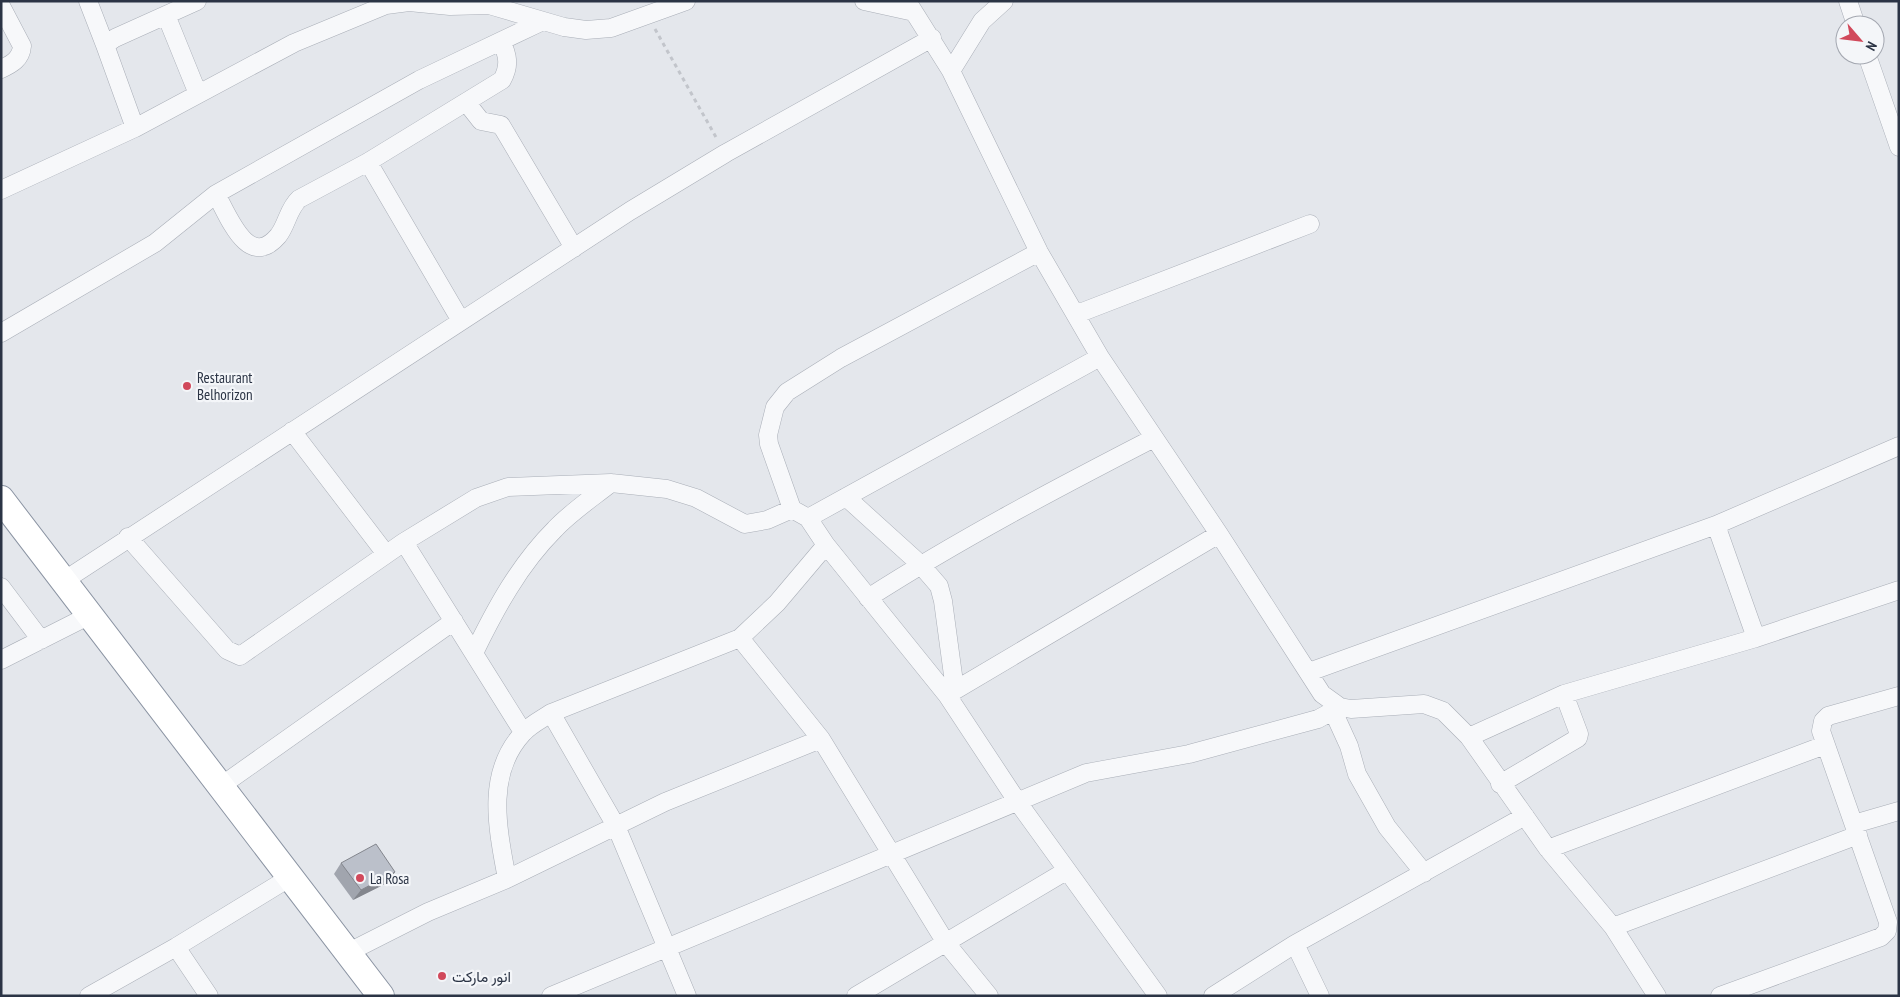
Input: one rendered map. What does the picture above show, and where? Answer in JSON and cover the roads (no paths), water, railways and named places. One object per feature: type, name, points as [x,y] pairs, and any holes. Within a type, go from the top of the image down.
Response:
[{"type":"highway","points":[[1,499],[65,580],[289,878],[381,996]]},
{"type":"street","points":[[88,1],[135,128]]},
{"type":"street","points":[[105,45],[114,38],[197,1]]},
{"type":"street","points":[[1,190],[135,128],[294,43],[386,5],[410,2],[450,6],[489,5],[543,21],[586,30],[611,28],[686,1]]},
{"type":"street","points":[[864,1],[910,7],[932,38],[951,71],[1039,252],[1077,314],[1100,357],[1219,534],[1322,694],[1336,709],[1357,774],[1387,827],[1424,872]]},
{"type":"street","points":[[951,71],[982,21],[1004,1]]},
{"type":"street","points":[[1851,2],[1854,15]]},
{"type":"street","points":[[1,6],[22,46],[18,58],[13,64],[1,69]]},
{"type":"street","points":[[166,15],[198,94]]},
{"type":"street","points":[[1,334],[155,243],[216,194],[419,80],[543,21]]},
{"type":"street","points":[[65,580],[128,537],[574,248],[726,153],[932,38]]},
{"type":"street","points":[[216,194],[242,240],[250,246],[263,246],[278,236],[294,203],[368,162],[502,80],[508,66],[508,55],[501,41]]},
{"type":"street","points":[[1870,65],[1899,147]]},
{"type":"street","points":[[466,102],[481,121],[502,125],[574,248]]},
{"type":"street","points":[[368,162],[461,321]]},
{"type":"street","points":[[1077,314],[1310,224]]},
{"type":"street","points":[[1039,252],[840,358],[787,392],[775,407],[768,435],[769,444],[792,509],[808,518],[826,545],[868,598],[951,692],[1017,801],[1158,996]]},
{"type":"street","points":[[808,518],[1100,357]]},
{"type":"street","points":[[292,431],[386,554]]},
{"type":"street","points":[[868,598],[920,564],[1042,496],[1154,438]]},
{"type":"street","points":[[1309,672],[1716,525],[1899,446]]},
{"type":"street","points":[[128,537],[227,650],[240,656],[404,542],[476,498],[508,487],[611,483],[667,489],[696,498],[745,524],[768,520],[792,509]]},
{"type":"street","points":[[474,653],[514,579],[541,544],[556,528],[611,483]]},
{"type":"street","points":[[846,497],[920,564],[933,577],[942,592],[951,692]]},
{"type":"street","points":[[1716,525],[1756,638]]},
{"type":"street","points":[[951,692],[1219,534]]},
{"type":"street","points":[[404,542],[523,732]]},
{"type":"street","points":[[507,879],[497,827],[496,802],[506,759],[523,732],[551,713],[740,638],[777,603],[826,545]]},
{"type":"street","points":[[1,588],[40,640]]},
{"type":"street","points":[[1469,738],[1564,694],[1756,638],[1899,590]]},
{"type":"street","points":[[1,660],[90,615]]},
{"type":"street","points":[[221,786],[454,621]]},
{"type":"street","points":[[740,638],[821,739],[893,853],[946,942],[989,996]]},
{"type":"street","points":[[1500,784],[1578,738],[1579,734],[1564,694]]},
{"type":"street","points":[[1720,996],[1881,937],[1887,931],[1888,922],[1825,745],[1821,726],[1828,716],[1899,696]]},
{"type":"street","points":[[551,996],[1086,773],[1189,754],[1318,719],[1336,709],[1364,709],[1424,704],[1443,711],[1469,738],[1548,849],[1613,927],[1657,996]]},
{"type":"street","points":[[551,713],[616,826],[649,902],[666,948],[688,996]]},
{"type":"street","points":[[347,953],[428,912],[507,879],[665,802],[821,739]]},
{"type":"street","points":[[1548,849],[1825,745]]},
{"type":"street","points":[[1613,927],[1899,811]]},
{"type":"street","points":[[1213,996],[1295,944],[1525,816]]},
{"type":"street","points":[[856,996],[1066,871]]},
{"type":"street","points":[[90,996],[176,947],[289,878]]},
{"type":"street","points":[[1295,944],[1320,996]]},
{"type":"street","points":[[176,947],[209,996]]},
{"type":"place","name":"Restaurant Belhorizon","points":[[187,386]]},
{"type":"place","name":"La Rosa","points":[[360,878]]},
{"type":"place","name":"انور ماركت","points":[[442,976]]}]
